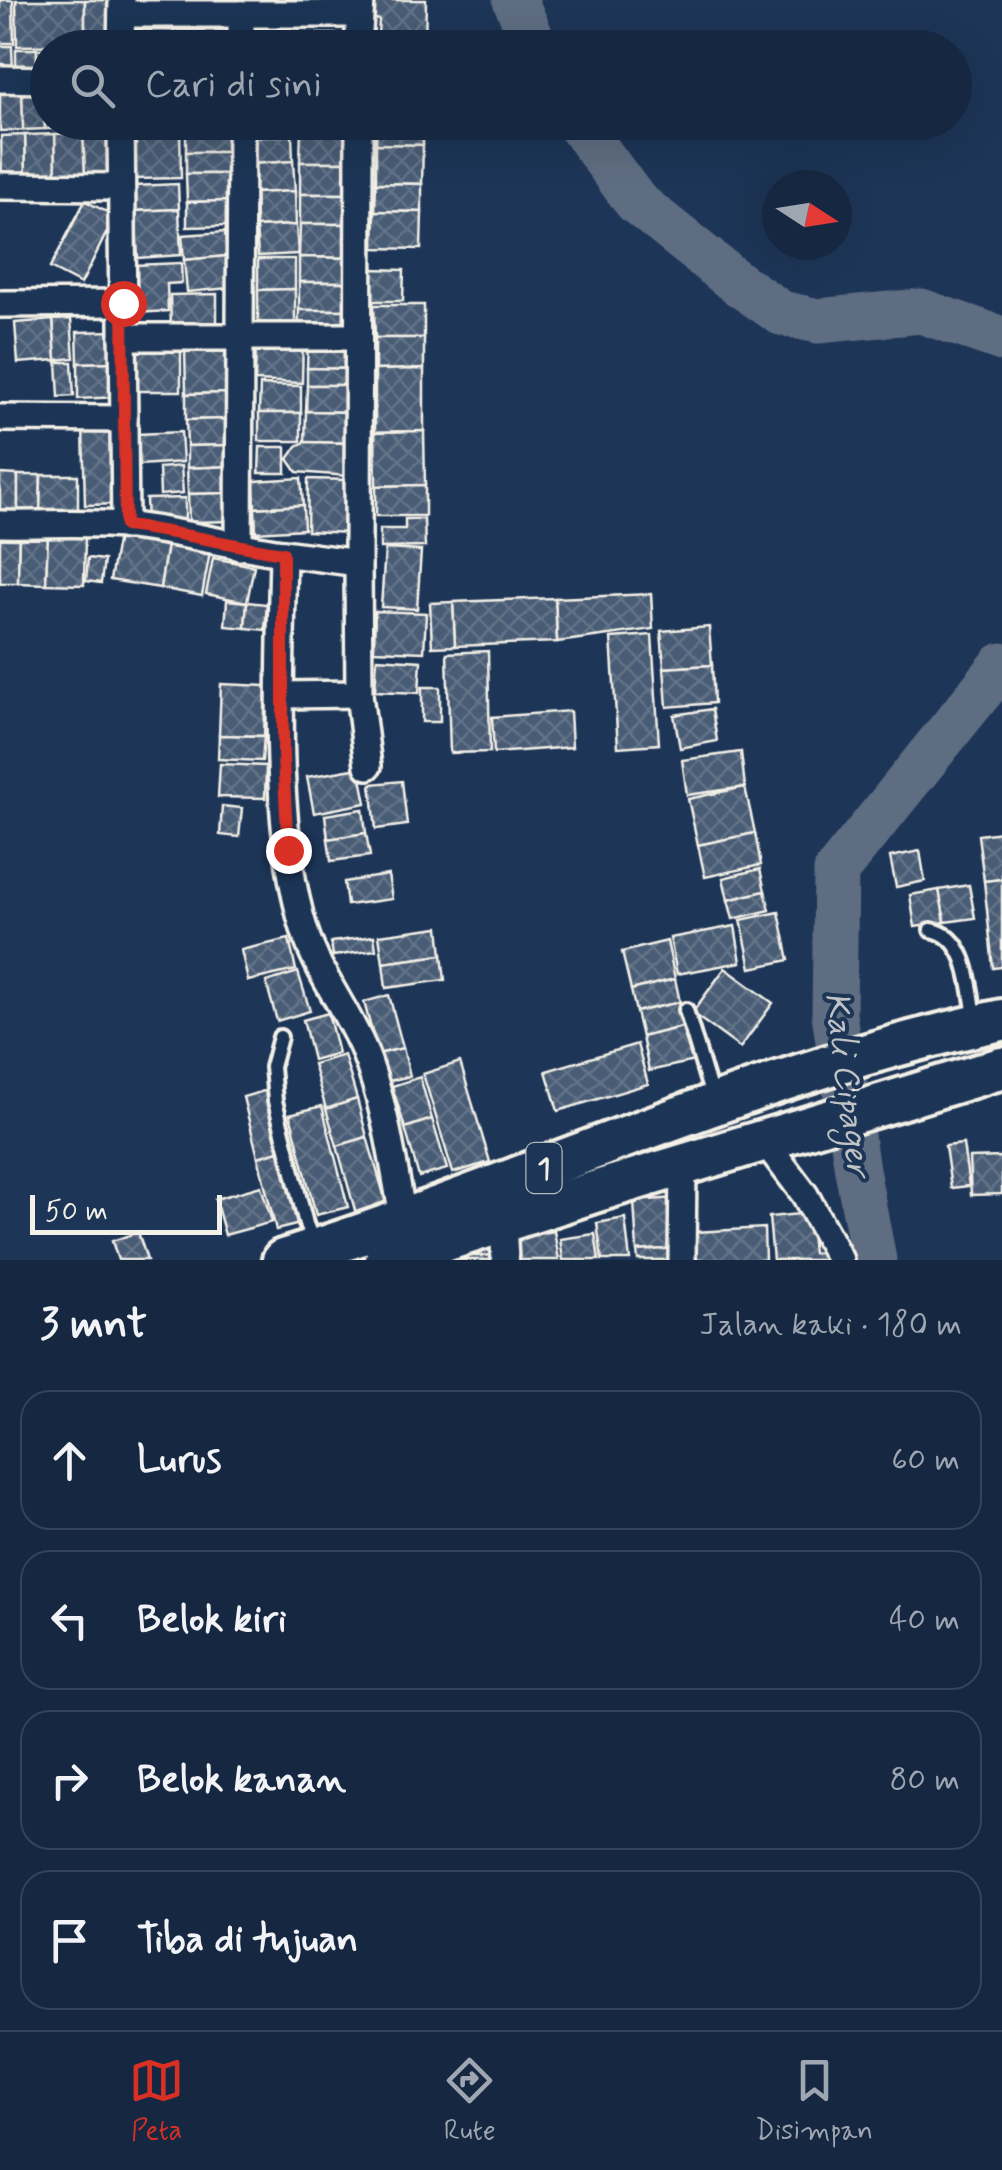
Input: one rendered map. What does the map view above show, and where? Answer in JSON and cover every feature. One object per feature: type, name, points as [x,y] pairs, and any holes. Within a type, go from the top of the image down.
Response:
[{"type":"highway","name":"1","points":[[388,1245],[563,1182],[714,1103],[805,1072],[989,1023]]},
{"type":"highway","name":"1","points":[[300,1255],[388,1245],[504,1242],[563,1182],[683,1165],[825,1125],[1002,1068]]},
{"type":"street","points":[[122,7],[241,14],[360,7]]},
{"type":"street","points":[[241,14],[241,30]]},
{"type":"street","points":[[0,78],[30,79]]},
{"type":"street","points":[[120,140],[125,526]]},
{"type":"street","points":[[239,547],[241,140]]},
{"type":"street","points":[[359,140],[359,694],[368,766]]},
{"type":"street","points":[[0,186],[121,187]]},
{"type":"street","points":[[0,304],[123,303]]},
{"type":"street","points":[[123,337],[358,338]]},
{"type":"street","points":[[0,418],[124,419]]},
{"type":"street","points":[[0,524],[125,526],[358,563]]},
{"type":"street","points":[[283,553],[282,695],[288,850],[304,930],[363,1049],[382,1103],[388,1245]]},
{"type":"street","points":[[282,695],[359,694]]},
{"type":"street","points":[[766,1142],[805,1195],[840,1260]]},
{"type":"street","points":[[682,1260],[683,1165]]},
{"type":"lane","points":[[931,930],[953,938],[989,1023]]},
{"type":"lane","points":[[686,1010],[714,1103]]},
{"type":"lane","points":[[280,1037],[272,1067],[275,1101],[306,1224],[300,1255]]},
{"type":"building","points":[[0,0],[13,0],[14,43],[0,43]]},
{"type":"building","points":[[16,0],[85,0],[85,30],[30,30],[30,46],[17,46]]},
{"type":"building","points":[[85,0],[117,0],[117,30],[85,30]]},
{"type":"building","points":[[370,0],[426,0],[425,30],[378,30],[379,20],[367,17]]},
{"type":"building","points":[[0,46],[12,46],[13,73],[0,73]]},
{"type":"building","points":[[16,49],[30,49],[30,76],[16,75]]},
{"type":"building","points":[[22,93],[30,93],[30,130],[23,130]]},
{"type":"building","points":[[22,93],[23,130],[0,131],[0,94]]},
{"type":"building","points":[[25,135],[30,135],[30,140],[55,140],[56,178],[26,179]]},
{"type":"building","points":[[25,135],[26,179],[2,180],[1,136]]},
{"type":"building","points":[[55,140],[83,140],[85,177],[56,178]]},
{"type":"building","points":[[83,140],[116,140],[117,176],[85,177]]},
{"type":"building","points":[[133,140],[180,140],[181,178],[135,179]]},
{"type":"building","points":[[186,140],[227,140],[227,152],[186,152]]},
{"type":"building","points":[[252,140],[292,140],[293,161],[253,164]]},
{"type":"building","points":[[301,140],[348,140],[347,162],[300,162]]},
{"type":"building","points":[[376,140],[423,140],[423,145],[376,144]]},
{"type":"building","points":[[376,144],[423,145],[422,184],[376,183]]},
{"type":"building","points":[[186,152],[227,152],[227,174],[186,174]]},
{"type":"building","points":[[293,161],[295,191],[255,193],[253,164]]},
{"type":"building","points":[[300,162],[347,162],[347,194],[300,194]]},
{"type":"building","points":[[186,174],[227,174],[228,201],[187,202]]},
{"type":"building","points":[[376,183],[422,184],[422,212],[375,211]]},
{"type":"building","points":[[178,184],[179,209],[135,211],[134,186]]},
{"type":"building","points":[[295,191],[296,225],[256,227],[255,193]]},
{"type":"building","points":[[300,194],[347,194],[347,224],[300,224]]},
{"type":"building","points":[[85,201],[115,216],[81,284],[50,268]]},
{"type":"building","points":[[228,201],[227,226],[187,227],[187,202]]},
{"type":"building","points":[[179,209],[181,255],[138,258],[135,211]]},
{"type":"building","points":[[375,211],[422,212],[421,249],[374,248]]},
{"type":"building","points":[[300,224],[347,224],[346,258],[299,257]]},
{"type":"building","points":[[296,225],[298,254],[258,256],[256,227]]},
{"type":"building","points":[[225,232],[227,256],[184,260],[182,235]]},
{"type":"building","points":[[227,256],[229,288],[187,292],[184,260]]},
{"type":"building","points":[[299,257],[346,258],[346,282],[299,282]]},
{"type":"building","points":[[258,259],[295,259],[295,289],[258,290]]},
{"type":"building","points":[[181,263],[182,283],[167,284],[168,311],[136,313],[134,265]]},
{"type":"building","points":[[372,269],[404,270],[403,301],[371,301]]},
{"type":"building","points":[[299,282],[346,282],[346,310],[299,310]]},
{"type":"building","points":[[295,289],[295,323],[258,324],[258,290]]},
{"type":"building","points":[[217,294],[217,329],[171,329],[170,295]]},
{"type":"building","points":[[374,305],[424,305],[424,338],[375,338]]},
{"type":"building","points":[[299,310],[346,310],[346,334],[298,334]]},
{"type":"building","points":[[71,319],[74,358],[56,360],[53,320]]},
{"type":"building","points":[[53,320],[56,360],[18,363],[15,323]]},
{"type":"building","points":[[117,331],[118,362],[78,363],[77,332]]},
{"type":"building","points":[[375,338],[424,338],[424,369],[375,370]]},
{"type":"building","points":[[256,339],[303,340],[302,383],[255,381]]},
{"type":"building","points":[[308,341],[351,342],[350,369],[307,368]]},
{"type":"building","points":[[135,347],[181,347],[181,391],[136,391]]},
{"type":"building","points":[[230,347],[231,393],[186,394],[185,349]]},
{"type":"building","points":[[57,362],[72,362],[74,396],[59,397]]},
{"type":"building","points":[[118,362],[119,397],[78,399],[78,363]]},
{"type":"building","points":[[307,368],[350,369],[350,385],[307,385]]},
{"type":"building","points":[[424,369],[424,431],[375,432],[375,370]]},
{"type":"building","points":[[260,385],[301,386],[301,413],[259,413]]},
{"type":"building","points":[[307,385],[350,385],[349,412],[306,411]]},
{"type":"building","points":[[231,393],[232,419],[186,420],[186,394]]},
{"type":"building","points":[[306,411],[349,412],[349,443],[305,442]]},
{"type":"building","points":[[259,413],[301,413],[301,441],[259,441]]},
{"type":"building","points":[[232,419],[233,445],[187,446],[186,420]]},
{"type":"building","points":[[119,425],[122,504],[85,505],[83,426]]},
{"type":"building","points":[[424,431],[425,485],[376,486],[375,432]]},
{"type":"building","points":[[181,432],[183,462],[139,465],[137,434]]},
{"type":"building","points":[[305,442],[349,443],[348,476],[297,472],[288,459]]},
{"type":"building","points":[[233,445],[233,466],[187,468],[187,446]]},
{"type":"building","points":[[260,447],[286,447],[286,473],[259,473]]},
{"type":"building","points":[[181,466],[183,493],[160,495],[159,468]]},
{"type":"building","points":[[233,466],[234,493],[188,494],[187,468]]},
{"type":"building","points":[[0,474],[18,475],[18,515],[0,515]]},
{"type":"building","points":[[18,475],[41,475],[40,515],[18,515]]},
{"type":"building","points":[[41,475],[78,475],[78,516],[40,515]]},
{"type":"building","points":[[301,478],[303,505],[255,508],[254,481]]},
{"type":"building","points":[[308,479],[352,480],[350,533],[307,531]]},
{"type":"building","points":[[425,485],[425,516],[376,516],[376,486]]},
{"type":"building","points":[[234,493],[235,521],[189,522],[188,494]]},
{"type":"building","points":[[185,498],[185,522],[147,523],[146,499]]},
{"type":"building","points":[[303,505],[304,529],[256,532],[255,508]]},
{"type":"building","points":[[405,519],[424,519],[425,547],[380,548],[380,529],[405,529]]},
{"type":"building","points":[[0,535],[19,535],[18,583],[0,583]]},
{"type":"building","points":[[19,535],[48,536],[46,584],[18,583]]},
{"type":"building","points":[[48,536],[85,537],[84,585],[46,584]]},
{"type":"building","points":[[118,536],[167,545],[160,588],[110,580]]},
{"type":"building","points":[[167,545],[210,552],[202,596],[160,588]]},
{"type":"building","points":[[385,549],[421,551],[417,609],[381,607]]},
{"type":"building","points":[[88,558],[104,560],[101,583],[86,581]]},
{"type":"building","points":[[213,558],[254,566],[247,602],[206,594]]},
{"type":"building","points":[[651,594],[653,629],[557,642],[555,598]]},
{"type":"building","points":[[555,598],[557,642],[455,646],[453,602]]},
{"type":"building","points":[[227,600],[247,602],[245,628],[225,626]]},
{"type":"building","points":[[247,602],[267,604],[265,630],[245,628]]},
{"type":"building","points":[[453,602],[455,646],[432,647],[430,603]]},
{"type":"building","points":[[375,611],[426,613],[424,652],[374,650]]},
{"type":"building","points":[[709,627],[712,665],[664,668],[661,631]]},
{"type":"building","points":[[652,635],[659,744],[618,747],[611,638]]},
{"type":"building","points":[[488,651],[490,752],[450,753],[447,653]]},
{"type":"building","points":[[377,658],[421,661],[419,693],[375,691]]},
{"type":"building","points":[[712,665],[714,703],[667,707],[664,668]]},
{"type":"building","points":[[221,684],[266,686],[264,736],[219,735]]},
{"type":"building","points":[[422,687],[440,687],[440,722],[422,722]]},
{"type":"building","points":[[712,709],[717,741],[680,748],[674,715]]},
{"type":"building","points":[[570,711],[572,747],[494,753],[492,717]]},
{"type":"building","points":[[219,735],[264,736],[262,761],[218,759]]},
{"type":"building","points":[[741,752],[745,787],[687,795],[682,760]]},
{"type":"building","points":[[220,764],[266,766],[265,798],[218,797]]},
{"type":"building","points":[[359,768],[366,803],[314,813],[307,777]]},
{"type":"building","points":[[402,781],[407,825],[376,829],[371,784]]},
{"type":"building","points":[[745,787],[755,833],[698,845],[688,799]]},
{"type":"building","points":[[222,806],[242,808],[239,837],[220,835]]},
{"type":"building","points":[[363,809],[366,833],[328,839],[325,815]]},
{"type":"building","points":[[1002,832],[1002,879],[984,881],[978,835]]},
{"type":"building","points":[[366,833],[370,856],[331,861],[328,839]]},
{"type":"building","points":[[755,833],[761,865],[705,877],[698,845]]},
{"type":"building","points":[[920,851],[925,881],[896,887],[890,857]]},
{"type":"building","points":[[760,869],[765,891],[728,900],[723,878]]},
{"type":"building","points":[[388,875],[392,899],[347,905],[344,882]]},
{"type":"building","points":[[1002,879],[1002,967],[993,968],[984,881]]},
{"type":"building","points":[[969,885],[975,918],[945,922],[939,890]]},
{"type":"building","points":[[939,890],[945,922],[915,927],[910,895]]},
{"type":"building","points":[[765,891],[770,910],[733,919],[728,900]]},
{"type":"building","points":[[779,912],[789,960],[751,968],[741,920]]},
{"type":"building","points":[[735,926],[741,962],[677,974],[670,938]]},
{"type":"building","points":[[439,927],[442,955],[383,963],[379,935]]},
{"type":"building","points":[[374,936],[376,950],[333,956],[331,942]]},
{"type":"building","points":[[289,939],[296,970],[248,981],[241,950]]},
{"type":"building","points":[[667,941],[675,979],[631,990],[622,952]]},
{"type":"building","points":[[442,955],[445,980],[386,988],[383,963]]},
{"type":"building","points":[[725,968],[773,1003],[740,1048],[692,1013]]},
{"type":"building","points":[[298,972],[310,1011],[277,1021],[266,982]]},
{"type":"building","points":[[675,979],[680,1002],[636,1012],[631,990]]},
{"type":"building","points":[[389,995],[403,1048],[378,1054],[364,1002]]},
{"type":"building","points":[[680,1002],[686,1026],[642,1037],[636,1012]]},
{"type":"building","points":[[328,1013],[338,1053],[313,1060],[303,1020]]},
{"type":"building","points":[[686,1026],[694,1061],[649,1071],[642,1037]]},
{"type":"building","points":[[637,1044],[648,1084],[558,1111],[546,1071]]},
{"type":"building","points":[[403,1048],[410,1076],[385,1082],[378,1054]]},
{"type":"building","points":[[344,1055],[357,1099],[326,1109],[313,1064]]},
{"type":"building","points":[[460,1062],[490,1162],[453,1173],[423,1074]]},
{"type":"building","points":[[420,1077],[432,1119],[405,1128],[392,1086]]},
{"type":"building","points":[[271,1089],[286,1149],[258,1157],[243,1097]]},
{"type":"building","points":[[357,1099],[367,1137],[337,1146],[326,1109]]},
{"type":"building","points":[[322,1106],[348,1207],[316,1215],[290,1114]]},
{"type":"building","points":[[432,1119],[447,1169],[419,1177],[405,1128]]},
{"type":"building","points":[[367,1137],[387,1205],[356,1214],[337,1146]]},
{"type":"building","points":[[963,1144],[969,1186],[951,1188],[945,1146]]},
{"type":"building","points":[[286,1149],[304,1223],[276,1230],[258,1157]]},
{"type":"building","points":[[1002,1157],[1002,1194],[971,1195],[969,1158]]},
{"type":"building","points":[[261,1186],[272,1222],[225,1235],[215,1199]]},
{"type":"building","points":[[676,1198],[679,1248],[637,1251],[634,1201]]},
{"type":"building","points":[[809,1213],[813,1253],[831,1251],[832,1260],[773,1260],[769,1217]]},
{"type":"building","points":[[625,1218],[630,1260],[602,1260],[597,1223]]},
{"type":"building","points":[[764,1228],[765,1260],[696,1260],[695,1232]]},
{"type":"building","points":[[554,1231],[559,1260],[515,1260],[510,1239]]},
{"type":"building","points":[[138,1232],[147,1260],[118,1260],[112,1241]]},
{"type":"building","points":[[595,1234],[599,1260],[563,1260],[560,1239]]},
{"type":"building","points":[[679,1248],[680,1260],[638,1260],[637,1251]]},
{"type":"building","points":[[498,1255],[498,1260],[447,1260],[447,1257]]},
{"type":"waterway","name":"Kali Cipager","points":[[515,0],[528,30]]},
{"type":"waterway","name":"Kali Cipager","points":[[590,140],[636,202],[781,313],[818,321],[921,311],[1002,339]]},
{"type":"waterway","name":"Kali Cipager","points":[[874,1260],[834,1014],[836,871],[1002,665]]},
{"type":"route","points":[[123,303],[125,526],[192,534],[239,547],[283,553],[283,759],[288,850]]}]
